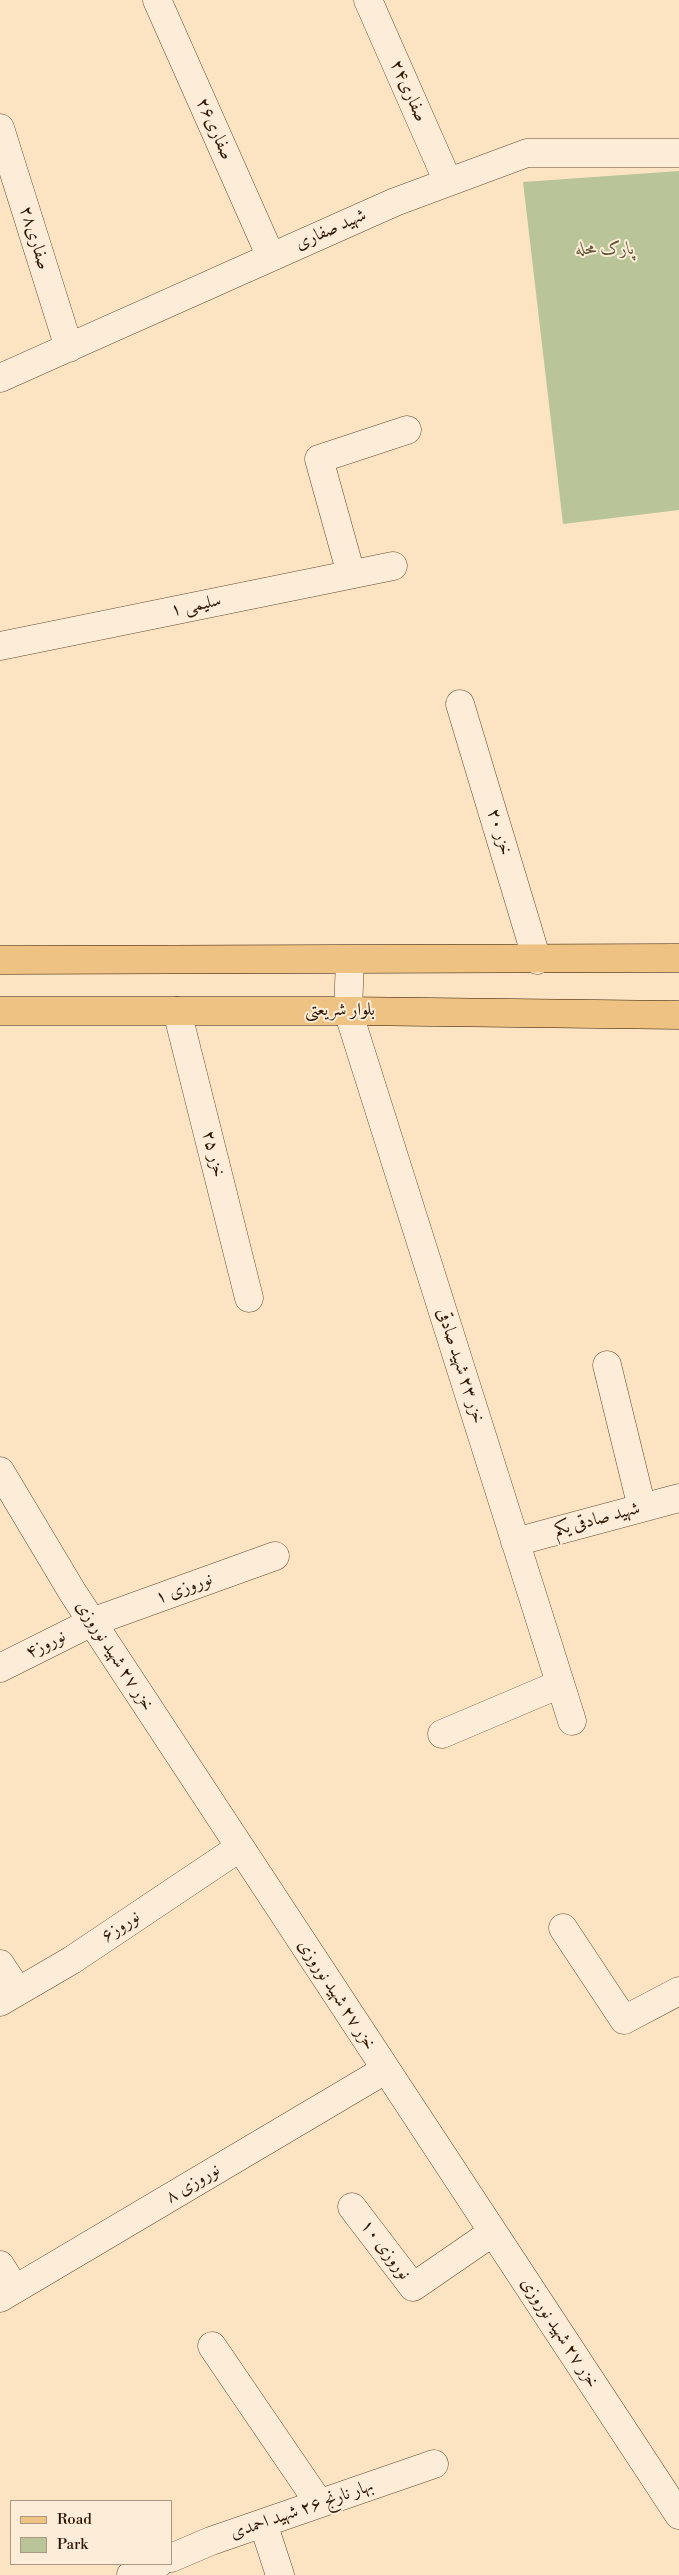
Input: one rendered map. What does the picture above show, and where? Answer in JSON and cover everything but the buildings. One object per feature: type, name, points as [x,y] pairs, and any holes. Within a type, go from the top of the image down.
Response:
[{"type":"main road","points":[[0,960],[537,960],[679,958]]},
{"type":"main road","name":"بلوار شریعتی","points":[[0,1011],[348,1011],[679,1015]]},
{"type":"street","name":"صفاری۲۶","points":[[157,0],[271,257]]},
{"type":"street","name":"صفاری۲۴","points":[[368,0],[448,182]]},
{"type":"street","name":"صفاری۲۸","points":[[0,128],[69,348]]},
{"type":"street","name":"شهید صفاری","points":[[0,378],[395,202],[527,153],[679,153]]},
{"type":"street","points":[[351,574],[319,459],[407,430]]},
{"type":"street","name":"سلیمی ۱","points":[[0,646],[392,566]]},
{"type":"street","name":"خزر ۲۰","points":[[460,704],[537,960]]},
{"type":"street","name":"خزر ۲۳ شهید صادقی","points":[[350,960],[348,1011],[572,1721]]},
{"type":"street","name":"خزر ۲۵","points":[[177,1011],[249,1298]]},
{"type":"street","points":[[607,1365],[642,1508]]},
{"type":"street","name":"خزر ۲۷ شهید نوروزی","points":[[0,1471],[92,1622],[679,2515]]},
{"type":"street","name":"شهید صادقی یکم","points":[[516,1542],[679,1498]]},
{"type":"street","name":"نوروزی ۱","points":[[92,1622],[276,1556]]},
{"type":"street","name":"نوروز۴","points":[[0,1668],[92,1622]]},
{"type":"street","points":[[442,1734],[560,1684]]},
{"type":"street","name":"نوروز۶","points":[[9,1996],[72,1960],[239,1848]]},
{"type":"street","points":[[563,1928],[624,2020],[679,1991]]},
{"type":"street","points":[[0,1964],[9,1996]]},
{"type":"street","name":"نوروزی ۸","points":[[8,2293],[385,2070]]},
{"type":"street","name":"نوروزی ۱۰","points":[[352,2207],[413,2287],[492,2232]]},
{"type":"street","points":[[0,2265],[8,2293]]},
{"type":"street","points":[[212,2346],[319,2503]]},
{"type":"street","name":"بهار نارنج ۲۶ شهید احمدی","points":[[172,2558],[263,2523],[434,2464]]},
{"type":"street","points":[[263,2523],[280,2575]]},
{"type":"street","points":[[131,2575],[156,2565]]},
{"type":"green space","name":"پارک محله","points":[[679,171],[679,510],[563,524],[523,182]]}]
